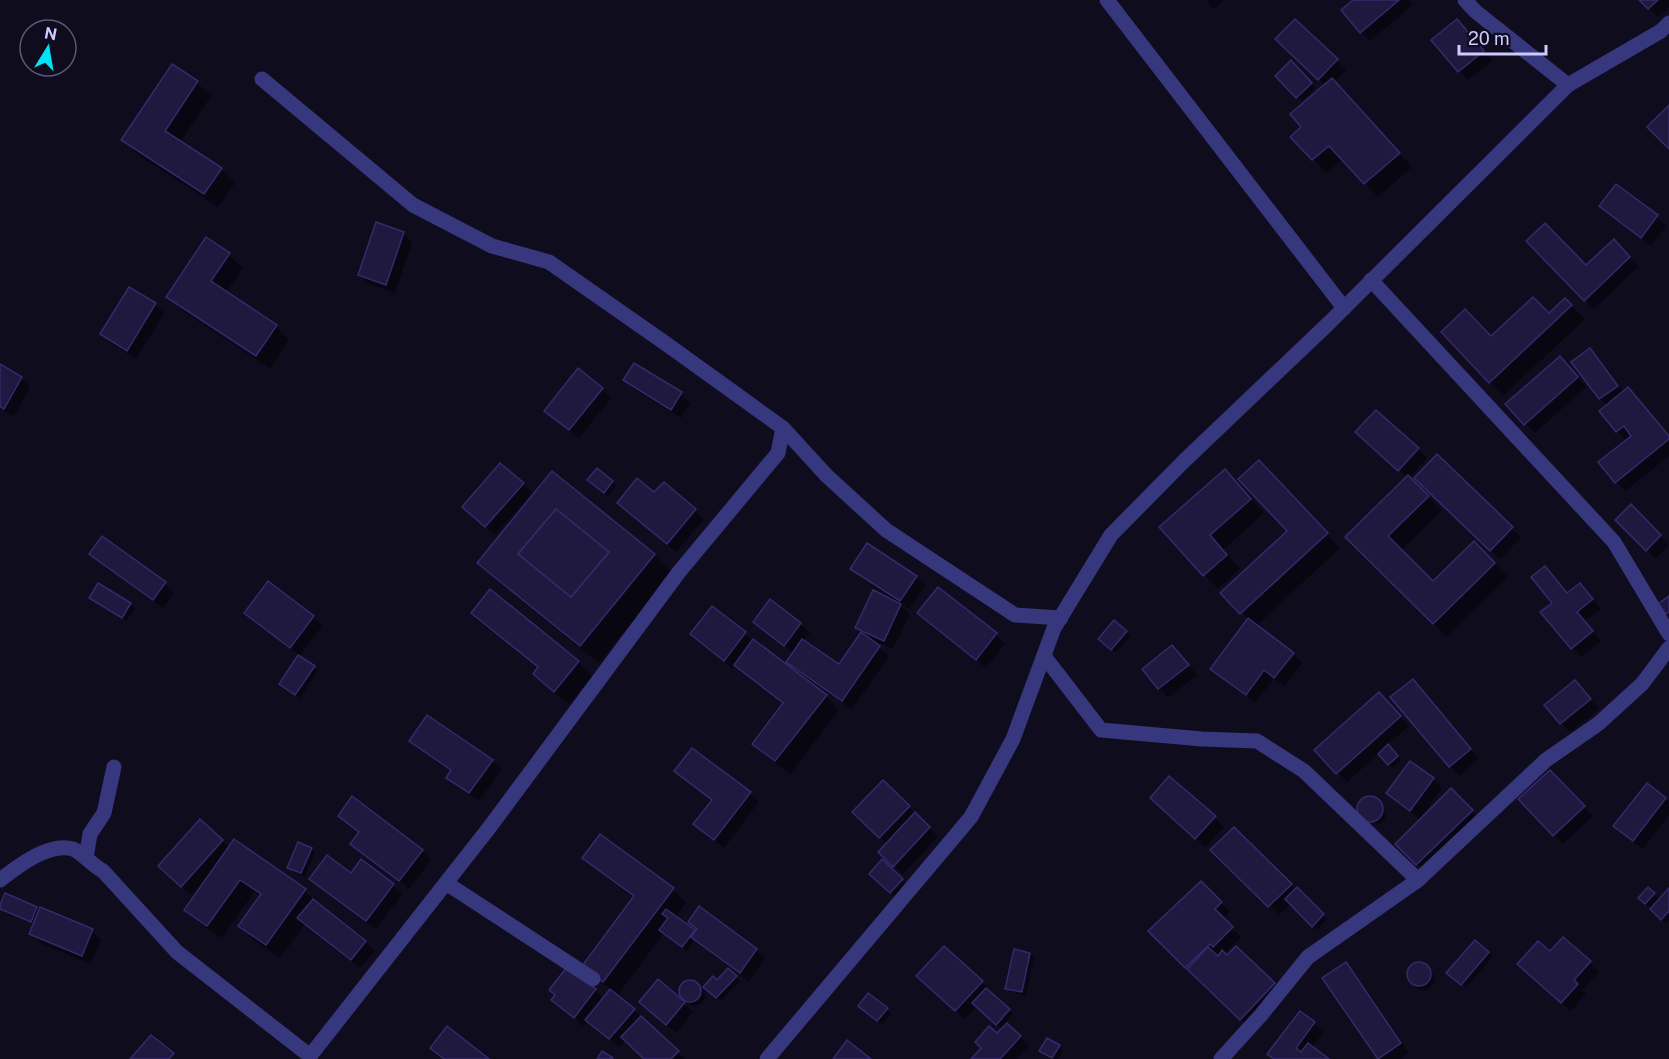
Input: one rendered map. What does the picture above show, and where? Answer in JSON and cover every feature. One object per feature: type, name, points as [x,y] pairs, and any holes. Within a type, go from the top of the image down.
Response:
[{"type":"street","points":[[1107,0],[1344,308]]},
{"type":"street","points":[[1465,0],[1474,11],[1568,85]]},
{"type":"street","points":[[767,1059],[971,817],[1013,739],[1054,628],[1112,535],[1184,461],[1344,308],[1568,85],[1666,31]]},
{"type":"street","points":[[262,79],[413,205],[492,246],[549,262],[665,343],[783,429],[826,475],[886,530],[1015,615],[1061,618]]},
{"type":"street","points":[[1371,280],[1614,542],[1669,634]]},
{"type":"street","points":[[0,880],[20,865],[51,848],[73,849],[103,871],[177,952],[310,1058],[489,828],[679,572],[778,453],[783,429]]},
{"type":"street","points":[[1221,1059],[1261,1015],[1308,957],[1418,880],[1546,760],[1598,724],[1642,684],[1669,648]]},
{"type":"street","points":[[1044,656],[1101,729],[1202,739],[1257,741],[1304,771],[1418,880]]},
{"type":"street","points":[[86,858],[90,834],[104,813],[114,767]]},
{"type":"street","points":[[446,883],[593,979]]},
{"type":"building","points":[[1353,0],[1399,0],[1360,33],[1341,10]]},
{"type":"building","points":[[1639,0],[1658,0],[1648,9]]},
{"type":"building","points":[[1295,19],[1338,59],[1318,80],[1275,39]]},
{"type":"building","points":[[1457,19],[1484,51],[1458,72],[1431,40]]},
{"type":"building","points":[[1291,60],[1312,83],[1296,98],[1275,76]]},
{"type":"building","points":[[172,64],[198,81],[165,131],[222,168],[204,194],[121,140]]},
{"type":"building","points":[[1332,78],[1400,153],[1364,184],[1329,146],[1312,160],[1290,137],[1301,127],[1290,114]]},
{"type":"building","points":[[1669,105],[1669,149],[1647,127]]},
{"type":"building","points":[[1616,184],[1658,215],[1641,238],[1599,206]]},
{"type":"building","points":[[376,222],[404,232],[386,285],[358,275]]},
{"type":"building","points":[[1545,223],[1586,265],[1614,239],[1630,257],[1584,301],[1526,241]]},
{"type":"building","points":[[206,237],[230,253],[211,281],[277,325],[256,356],[166,297]]},
{"type":"building","points":[[129,287],[156,303],[127,351],[100,334]]},
{"type":"building","points":[[1533,297],[1549,313],[1565,298],[1572,305],[1489,383],[1441,332],[1465,309],[1491,336]]},
{"type":"building","points":[[1590,348],[1618,386],[1599,399],[1571,362]]},
{"type":"building","points":[[1560,356],[1578,377],[1524,425],[1505,404]]},
{"type":"building","points":[[634,363],[682,392],[671,410],[623,380]]},
{"type":"building","points":[[0,364],[22,377],[4,409],[0,407]]},
{"type":"building","points":[[578,368],[603,388],[569,430],[544,411]]},
{"type":"building","points":[[1628,387],[1669,436],[1669,439],[1615,483],[1598,462],[1631,436],[1624,426],[1616,432],[1599,411]]},
{"type":"building","points":[[1376,410],[1419,448],[1398,471],[1355,432]]},
{"type":"building","points":[[1437,454],[1513,527],[1490,551],[1414,478]]},
{"type":"building","points":[[1259,460],[1328,533],[1240,614],[1220,593],[1287,531],[1238,479]]},
{"type":"building","points":[[500,463],[524,483],[485,527],[462,507]]},
{"type":"building","points":[[597,468],[613,481],[604,493],[587,480]]},
{"type":"building","points":[[1225,469],[1251,499],[1210,535],[1227,555],[1203,576],[1159,527]]},
{"type":"building","points":[[552,471],[655,554],[580,646],[477,563]],"holes":[[[556,509],[609,552],[571,597],[518,554]]]},
{"type":"building","points":[[1408,475],[1429,496],[1388,536],[1433,581],[1474,541],[1495,563],[1433,624],[1345,537]]},
{"type":"building","points":[[637,478],[654,492],[664,482],[696,509],[667,544],[617,503]]},
{"type":"building","points":[[1631,504],[1661,535],[1646,551],[1615,520]]},
{"type":"building","points":[[556,509],[609,552],[571,597],[518,554]]},
{"type":"building","points":[[102,536],[166,582],[153,600],[89,554]]},
{"type":"building","points":[[867,543],[917,576],[900,601],[850,569]]},
{"type":"building","points":[[1545,566],[1567,593],[1580,583],[1593,599],[1577,612],[1593,631],[1571,649],[1540,612],[1552,603],[1531,577]]},
{"type":"building","points":[[268,581],[314,616],[290,648],[244,613]]},
{"type":"building","points":[[98,583],[131,603],[122,618],[89,598]]},
{"type":"building","points":[[938,587],[997,633],[976,660],[917,613]]},
{"type":"building","points":[[490,589],[579,661],[554,692],[533,674],[538,667],[471,613]]},
{"type":"building","points":[[873,590],[901,604],[884,641],[855,628]]},
{"type":"building","points":[[1669,596],[1669,612],[1666,614],[1658,604]]},
{"type":"building","points":[[770,599],[801,623],[784,646],[753,622]]},
{"type":"building","points":[[712,606],[746,632],[724,661],[690,634]]},
{"type":"building","points":[[1248,618],[1294,653],[1274,678],[1264,670],[1246,695],[1210,669]]},
{"type":"building","points":[[1114,620],[1127,631],[1111,650],[1098,639]]},
{"type":"building","points":[[861,632],[880,646],[842,701],[786,662],[802,639],[839,664]]},
{"type":"building","points":[[753,639],[827,695],[775,761],[752,744],[783,703],[734,665]]},
{"type":"building","points":[[1172,645],[1189,665],[1158,689],[1142,669]]},
{"type":"building","points":[[298,655],[315,666],[295,695],[279,684]]},
{"type":"building","points":[[1413,679],[1471,749],[1449,767],[1390,697]]},
{"type":"building","points":[[1575,680],[1591,699],[1560,724],[1544,705]]},
{"type":"building","points":[[1379,692],[1401,716],[1336,774],[1314,750]]},
{"type":"building","points":[[427,715],[493,760],[469,793],[446,778],[451,770],[409,741]]},
{"type":"building","points":[[1388,744],[1398,756],[1388,765],[1378,754]]},
{"type":"building","points":[[692,748],[751,792],[714,840],[693,824],[712,800],[674,771]]},
{"type":"building","points":[[1410,761],[1434,778],[1410,811],[1386,793]]},
{"type":"building","points":[[1550,770],[1585,806],[1553,836],[1518,799]]},
{"type":"building","points":[[1169,776],[1216,816],[1195,839],[1150,798]]},
{"type":"building","points":[[883,780],[910,806],[879,838],[852,812]]},
{"type":"building","points":[[1647,783],[1666,798],[1633,841],[1613,826]]},
{"type":"building","points":[[1451,788],[1473,810],[1416,865],[1395,844]]},
{"type":"building","points":[[352,796],[423,850],[399,881],[350,844],[359,832],[338,816]]},
{"type":"building","points":[[1370,796],[1379,800],[1383,809],[1379,818],[1370,822],[1361,818],[1357,809],[1361,800]]},
{"type":"building","points":[[915,812],[930,827],[893,867],[878,852]]},
{"type":"building","points":[[200,819],[223,840],[181,887],[158,866]]},
{"type":"building","points":[[1234,827],[1292,884],[1268,907],[1210,850]]},
{"type":"building","points":[[600,834],[674,888],[603,982],[582,966],[634,896],[582,858]]},
{"type":"building","points":[[234,839],[306,889],[266,945],[238,926],[261,894],[240,880],[207,926],[184,910]]},
{"type":"building","points":[[298,842],[312,848],[301,873],[287,868]]},
{"type":"building","points":[[327,855],[351,873],[361,859],[394,884],[366,921],[309,879]]},
{"type":"building","points":[[882,859],[903,879],[890,893],[869,874]]},
{"type":"building","points":[[1201,881],[1222,902],[1215,909],[1233,927],[1213,947],[1210,944],[1185,968],[1148,931]]},
{"type":"building","points":[[1297,887],[1324,914],[1312,927],[1285,899]]},
{"type":"building","points":[[1648,887],[1655,893],[1645,904],[1638,898]]},
{"type":"building","points":[[1669,888],[1669,911],[1661,920],[1650,909]]},
{"type":"building","points":[[5,893],[37,907],[31,922],[0,909]]},
{"type":"building","points":[[313,899],[366,941],[351,960],[297,918]]},
{"type":"building","points":[[699,906],[757,949],[740,973],[691,937],[697,929],[688,922]]},
{"type":"building","points":[[40,907],[93,929],[82,956],[29,934]]},
{"type":"building","points":[[666,909],[695,930],[682,947],[659,930],[668,918],[662,914]]},
{"type":"building","points":[[1563,937],[1591,961],[1574,980],[1578,984],[1561,1003],[1517,964],[1538,941],[1550,951]]},
{"type":"building","points":[[1475,940],[1489,952],[1461,985],[1446,973]]},
{"type":"building","points":[[944,946],[983,981],[955,1011],[916,976]]},
{"type":"building","points":[[1236,946],[1275,983],[1240,1020],[1187,969],[1208,947],[1218,956],[1222,950],[1227,955]]},
{"type":"building","points":[[1014,949],[1030,953],[1022,992],[1005,989]]},
{"type":"building","points":[[1346,962],[1401,1043],[1378,1059],[1322,978]]},
{"type":"building","points":[[1414,962],[1424,962],[1431,969],[1431,979],[1424,986],[1414,986],[1407,979],[1407,969]]},
{"type":"building","points":[[567,967],[596,989],[574,1018],[551,1000],[555,995],[549,990]]},
{"type":"building","points":[[728,968],[737,976],[716,998],[703,987],[713,976],[717,980]]},
{"type":"building","points":[[658,979],[685,1002],[666,1025],[639,1002]]},
{"type":"building","points":[[690,980],[698,983],[701,991],[698,999],[690,1002],[682,999],[679,991],[682,983]]},
{"type":"building","points":[[986,988],[1010,1009],[996,1025],[972,1003]]},
{"type":"building","points":[[610,989],[635,1009],[609,1039],[585,1020]]},
{"type":"building","points":[[868,993],[888,1008],[877,1021],[858,1006]]},
{"type":"building","points":[[1300,1011],[1315,1022],[1296,1048],[1301,1052],[1308,1043],[1329,1059],[1274,1059],[1267,1054]]},
{"type":"building","points":[[641,1016],[679,1051],[671,1059],[644,1059],[621,1037]]},
{"type":"building","points":[[1007,1023],[1021,1036],[1000,1059],[971,1059],[981,1048],[975,1042],[989,1026],[997,1033]]},
{"type":"building","points":[[447,1026],[489,1059],[444,1059],[430,1048]]},
{"type":"building","points":[[151,1035],[174,1053],[169,1059],[130,1059]]},
{"type":"building","points":[[1047,1038],[1060,1045],[1052,1058],[1039,1051]]},
{"type":"building","points":[[847,1040],[871,1059],[833,1059]]},
{"type":"building","points":[[602,1051],[613,1058],[597,1059]]}]
